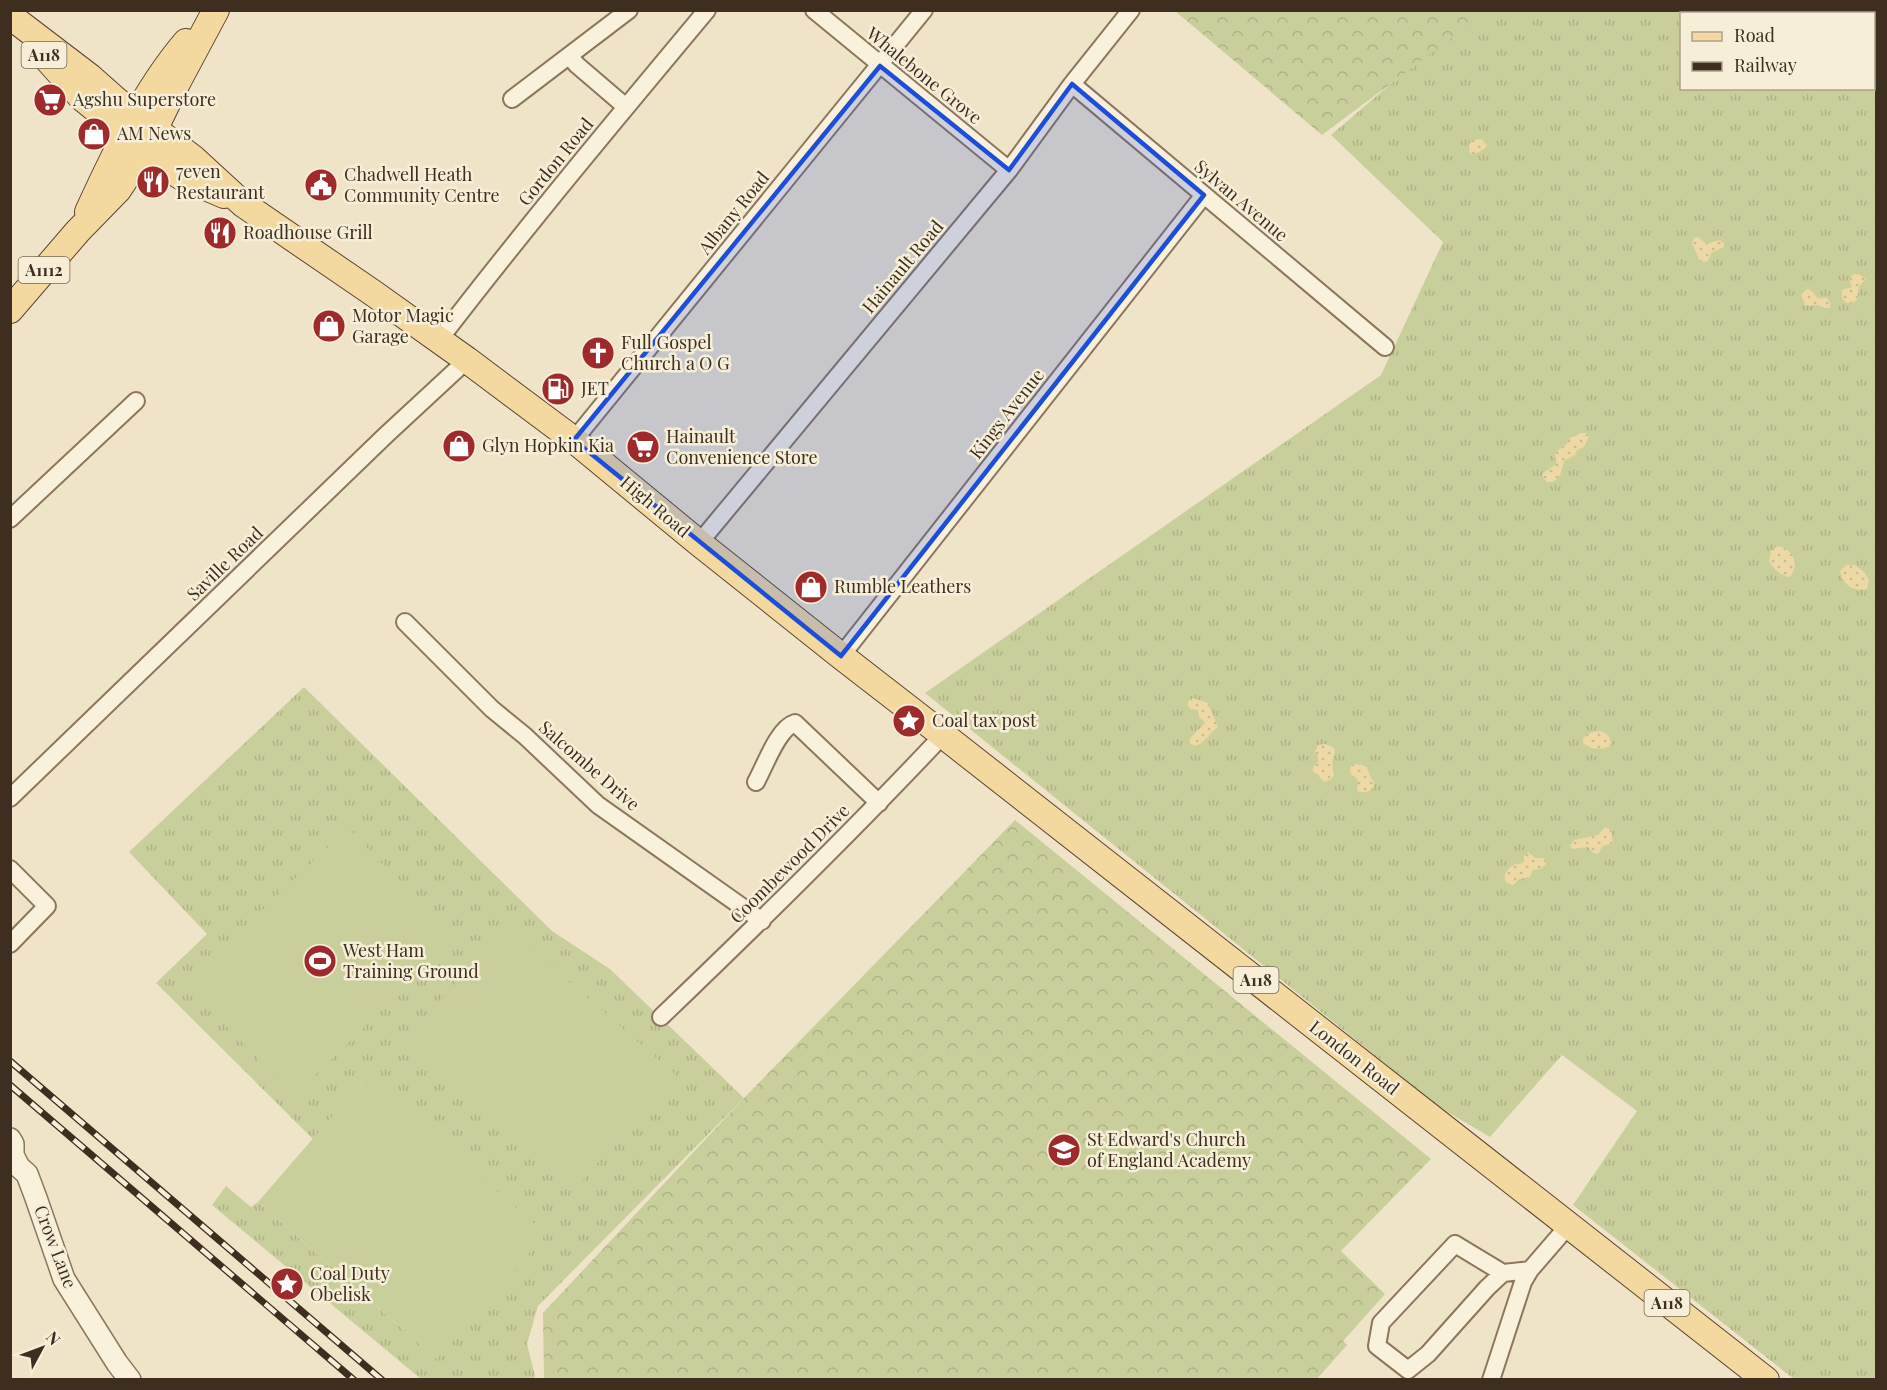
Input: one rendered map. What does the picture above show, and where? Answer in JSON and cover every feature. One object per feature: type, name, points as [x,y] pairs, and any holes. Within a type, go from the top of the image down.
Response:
[{"type":"main road","name":"A1112","points":[[10,310],[82,226],[107,170],[140,132],[160,74],[215,10]]},
{"type":"main road","name":"High Road","points":[[10,17],[90,77],[182,177],[243,204],[467,360],[574,440],[699,543],[943,735]]},
{"type":"main road","name":"London Road","points":[[943,735],[1766,1380]]},
{"type":"street","points":[[512,99],[629,10]]},
{"type":"street","name":"Gordon Road","points":[[439,340],[707,10]]},
{"type":"street","name":"Whalebone Grove","points":[[814,10],[1009,170]]},
{"type":"street","name":"Albany Road","points":[[574,440],[924,10]]},
{"type":"street","name":"Hainault Road","points":[[699,543],[1009,170],[1071,84],[1131,10]]},
{"type":"street","points":[[569,56],[626,107]]},
{"type":"street","name":"Sylvan Avenue","points":[[1071,84],[1385,347]]},
{"type":"street","name":"Kings Avenue","points":[[841,656],[1204,195]]},
{"type":"street","name":"Saville Road","points":[[10,798],[386,435],[467,360]]},
{"type":"street","points":[[13,512],[136,401]]},
{"type":"street","name":"Salcombe Drive","points":[[405,622],[490,707],[525,736],[598,805],[762,921]]},
{"type":"street","points":[[756,782],[779,736],[791,723],[795,723],[879,803]]},
{"type":"street","name":"Coombewood Drive","points":[[661,1017],[762,921],[943,735]]},
{"type":"street","points":[[10,869],[47,906],[10,944]]},
{"type":"street","name":"Crow Lane","points":[[10,1139],[13,1144],[13,1155],[19,1167],[27,1174],[63,1279],[130,1380]]},
{"type":"street","points":[[1491,1380],[1523,1282],[1530,1270],[1568,1226]]},
{"type":"street","points":[[1503,1273],[1455,1244],[1381,1323],[1377,1346],[1408,1370],[1428,1354],[1503,1273],[1530,1270]]},
{"type":"highlighted area","points":[[880,66],[1009,170],[1072,84],[1204,195],[841,656],[574,440]]},
{"type":"green space","points":[[1175,11],[1488,11],[1322,135]]},
{"type":"green space","points":[[1483,11],[1876,11],[1876,1379],[1794,1379],[1573,1205],[1637,1111],[1562,1055],[1490,1137],[1439,1107],[925,693],[1381,375],[1443,242],[1331,135],[1444,38]]},
{"type":"green space","points":[[304,687],[552,931],[610,969],[744,1098],[538,1306],[527,1344],[534,1379],[421,1379],[212,1205],[226,1186],[251,1207],[258,1202],[437,1359],[365,1078],[313,1139],[156,983],[207,934],[129,852]]},
{"type":"green space","name":"St Edward's Church of England Academy","points":[[1015,820],[1431,1159],[1341,1251],[1385,1294],[1343,1341],[1347,1345],[1316,1380],[544,1379],[543,1313],[744,1098]]},
{"type":"green space","name":"West Ham Training Ground","points":[[348,828],[454,939],[294,1096],[185,983]]},
{"type":"green space","points":[[505,926],[675,1074],[578,1186],[408,1038]]},
{"type":"green space","points":[[366,1077],[546,1234],[437,1359],[258,1202]]},
{"type":"sand","points":[[1482,139],[1487,146],[1479,152],[1470,154],[1469,144],[1473,140]]},
{"type":"sand","points":[[1698,237],[1706,244],[1720,240],[1724,243],[1724,247],[1711,253],[1708,261],[1703,262],[1699,259],[1692,243],[1694,238]]},
{"type":"sand","points":[[1857,273],[1866,279],[1859,286],[1857,300],[1846,303],[1842,298],[1842,290],[1852,287],[1851,276]]},
{"type":"sand","points":[[1808,289],[1817,298],[1827,298],[1830,308],[1805,305],[1801,295]]},
{"type":"sand","points":[[1587,433],[1589,436],[1584,447],[1564,461],[1561,473],[1556,480],[1547,482],[1543,478],[1543,473],[1557,464],[1555,456],[1557,451],[1567,444],[1570,438]]},
{"type":"sand","points":[[1778,546],[1788,550],[1795,562],[1790,577],[1778,572],[1769,561],[1771,550]]},
{"type":"sand","points":[[1846,565],[1855,565],[1864,572],[1869,580],[1867,589],[1857,589],[1846,584],[1840,571]]},
{"type":"sand","points":[[1193,698],[1208,703],[1218,727],[1196,746],[1190,744],[1190,738],[1204,724],[1204,721],[1199,717],[1198,710],[1191,709],[1187,705]]},
{"type":"sand","points":[[1600,731],[1609,738],[1611,742],[1609,747],[1602,749],[1584,744],[1582,741],[1585,736]]},
{"type":"sand","points":[[1325,744],[1333,747],[1335,751],[1332,763],[1334,776],[1324,782],[1312,771],[1318,762],[1315,751],[1318,745]]},
{"type":"sand","points":[[1356,764],[1366,766],[1374,782],[1374,786],[1369,791],[1357,791],[1357,778],[1352,776],[1350,771],[1351,766]]},
{"type":"sand","points":[[1605,827],[1611,830],[1613,841],[1603,846],[1598,854],[1593,853],[1588,847],[1572,849],[1570,846],[1574,840],[1598,835]]},
{"type":"sand","points":[[1528,852],[1535,858],[1544,858],[1546,864],[1541,869],[1533,870],[1530,877],[1509,885],[1505,879],[1506,873],[1515,864],[1524,862],[1524,856]]},
{"type":"railway","points":[[10,1061],[382,1380]]},
{"type":"railway","points":[[10,1085],[354,1380]]},
{"type":"place","name":"Agshu Superstore","points":[[50,100]]},
{"type":"place","name":"AM News","points":[[94,134]]},
{"type":"place","name":"7even Restaurant","points":[[153,182]]},
{"type":"place","name":"Chadwell Heath Community Centre","points":[[321,185]]},
{"type":"place","name":"Roadhouse Grill","points":[[220,233]]},
{"type":"place","name":"Motor Magic Garage","points":[[329,326]]},
{"type":"place","name":"Full Gospel Church a O G","points":[[598,353]]},
{"type":"place","name":"JET","points":[[558,389]]},
{"type":"place","name":"Glyn Hopkin Kia","points":[[459,446]]},
{"type":"place","name":"Hainault Convenience Store","points":[[643,447]]},
{"type":"place","name":"Rumble Leathers","points":[[811,587]]},
{"type":"place","name":"Coal tax post","points":[[909,721]]},
{"type":"place","name":"West Ham Training Ground","points":[[320,961]]},
{"type":"place","name":"St Edward's Church of England Academy","points":[[1064,1150]]},
{"type":"place","name":"Coal Duty Obelisk","points":[[287,1284]]}]
